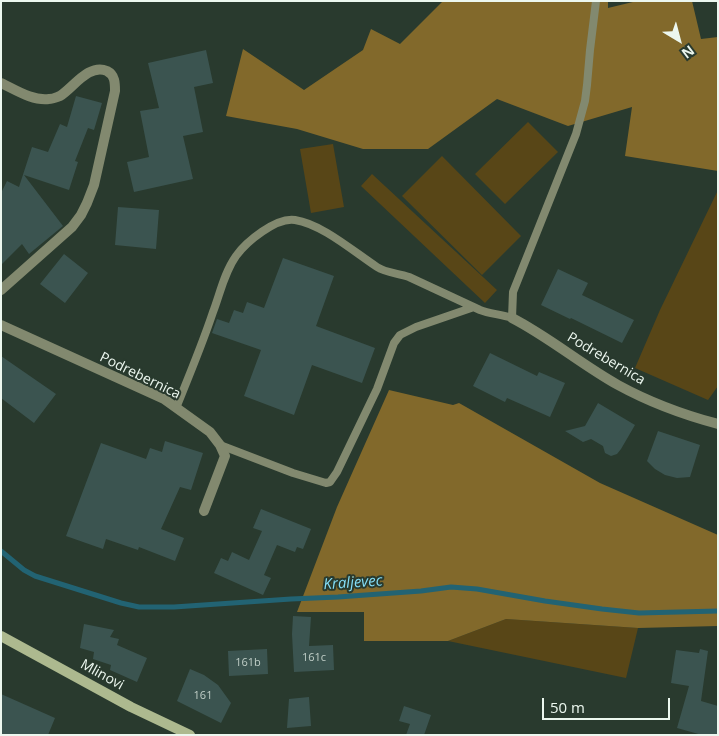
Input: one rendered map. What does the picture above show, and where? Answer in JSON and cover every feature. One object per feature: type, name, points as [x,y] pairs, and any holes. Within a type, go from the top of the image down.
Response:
[{"type":"main road","name":"Mlinovi","points":[[1,636],[131,706],[190,735]]},
{"type":"street","points":[[1,83],[33,98],[42,100],[52,99],[60,96],[86,74],[102,70],[109,72],[113,77],[115,91],[94,185],[81,215],[72,227],[1,290]]},
{"type":"street","name":"Podrebernica","points":[[512,318],[534,329],[618,385],[691,417],[718,424]]},
{"type":"street","name":"Podrebernica","points":[[1,325],[164,399],[210,432],[220,445]]},
{"type":"street","points":[[204,511],[225,456],[220,445]]},
{"type":"lane","points":[[176,408],[227,273],[235,257],[243,247],[265,230],[284,220],[294,220],[315,226],[378,268],[409,277],[490,314],[501,314],[512,318],[513,292],[560,176],[581,118],[588,85],[589,57],[596,1]]},
{"type":"lane","points":[[220,445],[293,473],[326,483],[330,482],[337,472],[377,389],[394,343],[400,335],[416,327],[474,307]]},
{"type":"shaded area","points":[[443,1],[608,1],[608,8],[637,1],[692,1],[701,39],[718,37],[718,171],[625,156],[632,107],[568,126],[497,99],[428,149],[363,149],[297,129],[226,116],[243,49],[304,90],[363,50],[371,29],[400,44]]},
{"type":"shaded area","points":[[528,122],[558,152],[505,204],[475,174]]},
{"type":"shaded area","points":[[333,144],[344,207],[311,213],[300,149]]},
{"type":"shaded area","points":[[442,156],[521,236],[482,275],[402,196]]},
{"type":"shaded area","points":[[372,174],[497,290],[485,303],[361,186]]},
{"type":"shaded area","points":[[718,190],[718,386],[708,400],[635,368],[660,310]]},
{"type":"shaded area","points":[[389,390],[453,405],[459,403],[600,483],[718,535],[718,626],[638,628],[506,619],[448,641],[364,641],[364,612],[297,612],[337,507]]},
{"type":"shaded area","points":[[506,619],[638,628],[626,678],[448,641]]},
{"type":"building","points":[[206,50],[213,83],[194,87],[203,132],[183,136],[193,179],[134,192],[127,162],[149,157],[140,111],[159,108],[148,63]]},
{"type":"building","points":[[76,96],[102,103],[94,130],[88,128],[75,161],[78,162],[69,190],[24,175],[63,226],[29,254],[22,244],[1,265],[1,193],[7,181],[19,187],[32,147],[48,152],[60,124],[67,127]]},
{"type":"building","points":[[118,207],[159,210],[156,249],[115,245]]},
{"type":"building","points":[[64,254],[88,273],[65,303],[40,284]]},
{"type":"building","points":[[283,258],[334,276],[316,326],[375,348],[362,383],[312,365],[294,415],[244,396],[261,350],[212,333],[217,319],[229,323],[234,310],[243,313],[247,302],[264,308]]},
{"type":"building","points":[[558,269],[588,283],[582,295],[634,320],[622,343],[541,305]]},
{"type":"building","points":[[490,353],[537,376],[539,372],[565,383],[550,417],[507,398],[505,402],[473,386]]},
{"type":"building","points":[[1,356],[56,394],[34,423],[1,398]]},
{"type":"building","points":[[598,403],[635,425],[621,449],[617,454],[611,456],[605,453],[603,446],[591,439],[583,442],[565,431],[585,426]]},
{"type":"building","points":[[658,431],[700,445],[690,477],[677,478],[665,475],[647,461]]},
{"type":"building","points":[[165,441],[203,453],[191,490],[180,487],[161,529],[184,538],[175,561],[139,547],[138,550],[106,539],[103,549],[66,536],[101,443],[146,459],[150,448],[162,452]]},
{"type":"building","points":[[261,509],[311,529],[303,549],[297,547],[295,552],[277,545],[264,575],[271,578],[263,595],[214,573],[221,558],[228,561],[232,552],[249,560],[262,531],[253,528]]},
{"type":"building","points":[[293,616],[311,617],[309,646],[333,645],[334,670],[294,672]]},
{"type":"building","points":[[84,624],[114,630],[110,637],[119,639],[117,645],[147,658],[137,682],[110,670],[111,665],[93,659],[94,652],[80,648]]},
{"type":"building","points":[[267,649],[268,674],[229,676],[228,651]]},
{"type":"building","points":[[700,649],[708,651],[701,701],[718,706],[718,735],[702,735],[677,728],[689,686],[671,683],[676,650],[699,653]]},
{"type":"building","points":[[190,669],[204,675],[218,685],[231,703],[221,723],[177,701]]},
{"type":"building","points":[[1,694],[55,718],[48,735],[1,735]]},
{"type":"building","points":[[309,697],[311,726],[287,728],[289,699]]},
{"type":"building","points":[[404,706],[431,715],[424,735],[406,735],[410,724],[399,721]]},
{"type":"waterway","name":"Kraljevec","points":[[1,551],[24,570],[35,576],[139,607],[174,607],[338,597],[451,587],[477,589],[545,601],[639,613],[718,611]]}]
